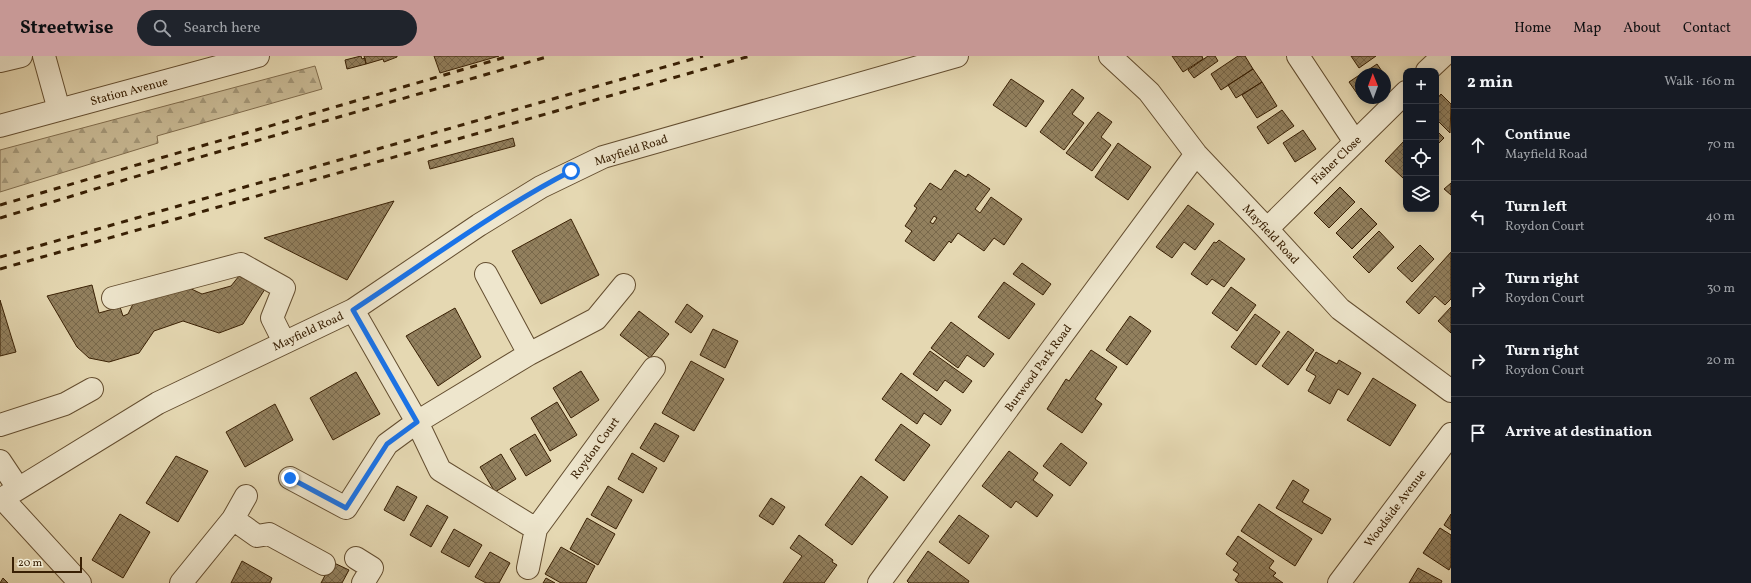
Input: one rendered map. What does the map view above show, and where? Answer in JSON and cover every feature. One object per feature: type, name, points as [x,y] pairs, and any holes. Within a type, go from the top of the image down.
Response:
[{"type":"street","points":[[0,61],[21,56]]},
{"type":"street","points":[[44,56],[59,110]]},
{"type":"street","name":"Station Avenue","points":[[0,126],[258,56]]},
{"type":"street","name":"Mayfield Road","points":[[7,495],[158,403],[353,310],[479,225],[540,187],[603,157],[957,56]]},
{"type":"street","name":"Mayfield Road","points":[[1110,56],[1149,92],[1196,154],[1267,228],[1340,309],[1451,391]]},
{"type":"street","points":[[1298,56],[1356,142]]},
{"type":"street","points":[[1430,68],[1443,56]]},
{"type":"street","name":"Fisher Close","points":[[1267,228],[1403,95]]},
{"type":"street","name":"Burwood Park Road","points":[[879,583],[1196,154]]},
{"type":"street","points":[[113,298],[241,264],[284,288],[272,318],[284,342]]},
{"type":"street","points":[[486,274],[529,354]]},
{"type":"street","points":[[290,478],[346,508],[387,444],[417,422],[529,354],[596,319],[624,285]]},
{"type":"street","points":[[353,310],[417,422],[440,470],[536,529]]},
{"type":"street","name":"Roydon Court","points":[[528,568],[536,529],[654,368]]},
{"type":"street","points":[[0,426],[65,404],[92,389]]},
{"type":"street","name":"Woodside Avenue","points":[[1339,583],[1451,434]]},
{"type":"street","points":[[0,461],[7,495],[80,583]]},
{"type":"street","points":[[181,583],[233,519],[246,496]]},
{"type":"street","points":[[233,519],[257,536],[269,534],[324,564]]},
{"type":"street","points":[[356,558],[372,568],[363,583]]},
{"type":"green space","points":[[315,66],[322,89],[157,136],[158,143],[0,192],[0,150]]},
{"type":"building","points":[[361,56],[362,59],[365,58],[366,64],[347,69],[345,60]]},
{"type":"building","points":[[364,56],[397,57],[384,62],[383,59],[366,64]]},
{"type":"building","points":[[434,56],[499,56],[440,73]]},
{"type":"building","points":[[1172,56],[1202,56],[1203,59],[1183,72]]},
{"type":"building","points":[[1208,56],[1215,56],[1218,61],[1194,78],[1188,70]]},
{"type":"building","points":[[1238,56],[1245,56],[1253,69],[1221,90],[1211,74]]},
{"type":"building","points":[[1351,56],[1376,56],[1359,68]]},
{"type":"building","points":[[1377,64],[1380,68],[1371,68]]},
{"type":"building","points":[[1253,69],[1262,82],[1236,98],[1228,85]]},
{"type":"building","points":[[1355,78],[1355,90],[1349,82]]},
{"type":"building","points":[[1011,79],[1044,101],[1026,127],[993,105]]},
{"type":"building","points":[[1262,82],[1277,106],[1257,118],[1242,95]]},
{"type":"building","points":[[1072,89],[1084,98],[1072,114],[1084,123],[1064,150],[1040,132]]},
{"type":"building","points":[[1441,94],[1451,104],[1450,133],[1439,122],[1439,96]]},
{"type":"building","points":[[1282,110],[1294,126],[1268,144],[1257,127]]},
{"type":"building","points":[[1098,112],[1112,122],[1101,137],[1111,145],[1092,171],[1066,153]]},
{"type":"building","points":[[1303,130],[1316,149],[1295,162],[1283,143]]},
{"type":"building","points":[[1439,133],[1444,138],[1439,143]]},
{"type":"building","points":[[513,138],[515,146],[430,169],[428,161]]},
{"type":"building","points":[[1403,142],[1403,178],[1385,161]]},
{"type":"building","points":[[1118,143],[1151,167],[1128,200],[1095,177]]},
{"type":"building","points":[[955,170],[966,177],[968,174],[990,189],[975,209],[980,213],[991,197],[1022,219],[1004,245],[994,238],[984,251],[958,233],[951,243],[949,241],[934,261],[905,241],[912,231],[905,226],[917,208],[914,206],[930,183],[941,190]],"holes":[[[934,216],[937,218],[933,224],[930,222]]]},
{"type":"building","points":[[1451,183],[1451,195],[1444,189]]},
{"type":"building","points":[[1340,187],[1355,202],[1329,228],[1314,213]]},
{"type":"building","points":[[394,201],[347,280],[264,238]]},
{"type":"building","points":[[1188,205],[1214,224],[1195,250],[1184,242],[1172,258],[1156,247]]},
{"type":"building","points":[[1361,208],[1377,224],[1352,249],[1336,233]]},
{"type":"building","points":[[571,219],[599,275],[541,304],[512,251]]},
{"type":"building","points":[[1379,231],[1394,247],[1369,273],[1353,257]]},
{"type":"building","points":[[1219,240],[1245,259],[1224,287],[1212,279],[1207,285],[1191,274],[1214,242],[1216,243]]},
{"type":"building","points":[[1420,245],[1434,259],[1412,282],[1397,268]]},
{"type":"building","points":[[1451,252],[1451,299],[1445,305],[1435,296],[1419,314],[1406,302]]},
{"type":"building","points":[[1022,263],[1051,284],[1043,295],[1013,274]]},
{"type":"building","points":[[239,276],[265,289],[243,324],[219,333],[183,321],[154,331],[139,353],[109,362],[89,358],[77,347],[47,296],[92,285],[99,313],[120,307],[123,316],[128,314],[136,298],[183,285],[202,294],[231,286]]},
{"type":"building","points":[[1004,282],[1035,304],[1009,339],[978,317]]},
{"type":"building","points":[[1231,287],[1256,305],[1237,331],[1212,313]]},
{"type":"building","points":[[0,300],[16,352],[0,356]]},
{"type":"building","points":[[687,304],[703,316],[691,333],[675,322]]},
{"type":"building","points":[[1451,307],[1451,333],[1438,321]]},
{"type":"building","points":[[455,308],[481,357],[438,386],[406,336]]},
{"type":"building","points":[[639,311],[669,334],[650,358],[620,335]]},
{"type":"building","points":[[1255,314],[1280,332],[1256,365],[1231,347]]},
{"type":"building","points":[[1130,316],[1151,331],[1127,365],[1106,350]]},
{"type":"building","points":[[951,322],[994,354],[984,367],[967,355],[958,368],[931,348]]},
{"type":"building","points":[[713,329],[738,341],[725,368],[700,355]]},
{"type":"building","points":[[1288,331],[1314,350],[1288,385],[1262,366]]},
{"type":"building","points":[[1091,350],[1117,367],[1095,399],[1102,404],[1082,433],[1047,409],[1066,379],[1069,381]]},
{"type":"building","points":[[930,351],[972,381],[963,393],[945,380],[937,391],[913,374]]},
{"type":"building","points":[[1316,352],[1337,364],[1339,360],[1361,373],[1348,395],[1338,389],[1330,404],[1308,391],[1316,376],[1306,370]]},
{"type":"building","points":[[691,361],[724,379],[694,431],[662,413]]},
{"type":"building","points":[[581,371],[599,400],[571,418],[553,388]]},
{"type":"building","points":[[356,372],[380,414],[333,440],[310,398]]},
{"type":"building","points":[[901,373],[951,410],[941,425],[924,413],[917,424],[882,399]]},
{"type":"building","points":[[1373,378],[1416,405],[1390,446],[1347,420]]},
{"type":"building","points":[[557,402],[577,435],[550,451],[531,418]]},
{"type":"building","points":[[275,404],[293,440],[245,467],[226,432]]},
{"type":"building","points":[[655,423],[679,436],[664,462],[640,448]]},
{"type":"building","points":[[901,424],[930,445],[904,481],[875,460]]},
{"type":"building","points":[[535,434],[551,461],[526,476],[510,449]]},
{"type":"building","points":[[1061,443],[1087,463],[1070,486],[1043,466]]},
{"type":"building","points":[[1009,451],[1038,473],[1033,480],[1053,495],[1037,517],[1016,501],[1011,508],[982,486]]},
{"type":"building","points":[[632,453],[657,468],[643,493],[618,479]]},
{"type":"building","points":[[501,454],[516,479],[495,492],[480,467]]},
{"type":"building","points":[[176,456],[208,471],[178,522],[146,503]]},
{"type":"building","points":[[861,476],[888,497],[852,545],[825,525]]},
{"type":"building","points":[[1293,480],[1309,490],[1302,502],[1331,519],[1322,534],[1276,508]]},
{"type":"building","points":[[397,486],[417,497],[404,521],[384,510]]},
{"type":"building","points":[[608,486],[632,500],[616,529],[591,515]]},
{"type":"building","points":[[771,498],[785,507],[773,525],[759,516]]},
{"type":"building","points":[[1259,504],[1312,539],[1295,566],[1241,531]]},
{"type":"building","points":[[427,505],[448,517],[431,547],[410,535]]},
{"type":"building","points":[[120,514],[150,532],[123,578],[92,560]]},
{"type":"building","points":[[1451,514],[1451,530],[1444,525]]},
{"type":"building","points":[[959,515],[989,536],[969,564],[939,542]]},
{"type":"building","points":[[587,518],[615,534],[598,565],[570,549]]},
{"type":"building","points":[[1440,528],[1451,535],[1451,566],[1449,570],[1423,553]]},
{"type":"building","points":[[454,529],[482,545],[469,567],[441,552]]},
{"type":"building","points":[[799,535],[833,560],[832,562],[837,565],[824,583],[783,583],[802,556],[790,548]]},
{"type":"building","points":[[1238,536],[1274,561],[1269,568],[1276,573],[1273,576],[1283,583],[1239,583],[1235,580],[1239,574],[1233,570],[1238,563],[1226,554]]},
{"type":"building","points":[[561,547],[595,566],[586,583],[561,583],[545,574]]},
{"type":"building","points":[[928,551],[969,581],[968,583],[909,583],[907,581]]},
{"type":"building","points":[[490,552],[510,563],[499,583],[486,583],[475,577]]},
{"type":"building","points":[[242,561],[272,578],[270,583],[231,583]]},
{"type":"building","points":[[332,562],[349,570],[342,583],[321,583]]},
{"type":"building","points":[[1418,568],[1442,581],[1441,583],[1409,583]]},
{"type":"building","points":[[3,578],[8,583],[0,583]]},
{"type":"building","points":[[546,578],[555,583],[543,583]]},
{"type":"railway","points":[[0,205],[509,56]]},
{"type":"railway","points":[[0,218],[190,160],[550,56]]},
{"type":"railway","points":[[0,257],[703,56]]},
{"type":"railway","points":[[0,269],[750,56]]},
{"type":"route","points":[[290,478],[346,508],[387,444],[417,422],[353,310],[479,225],[540,187],[571,171]]}]
